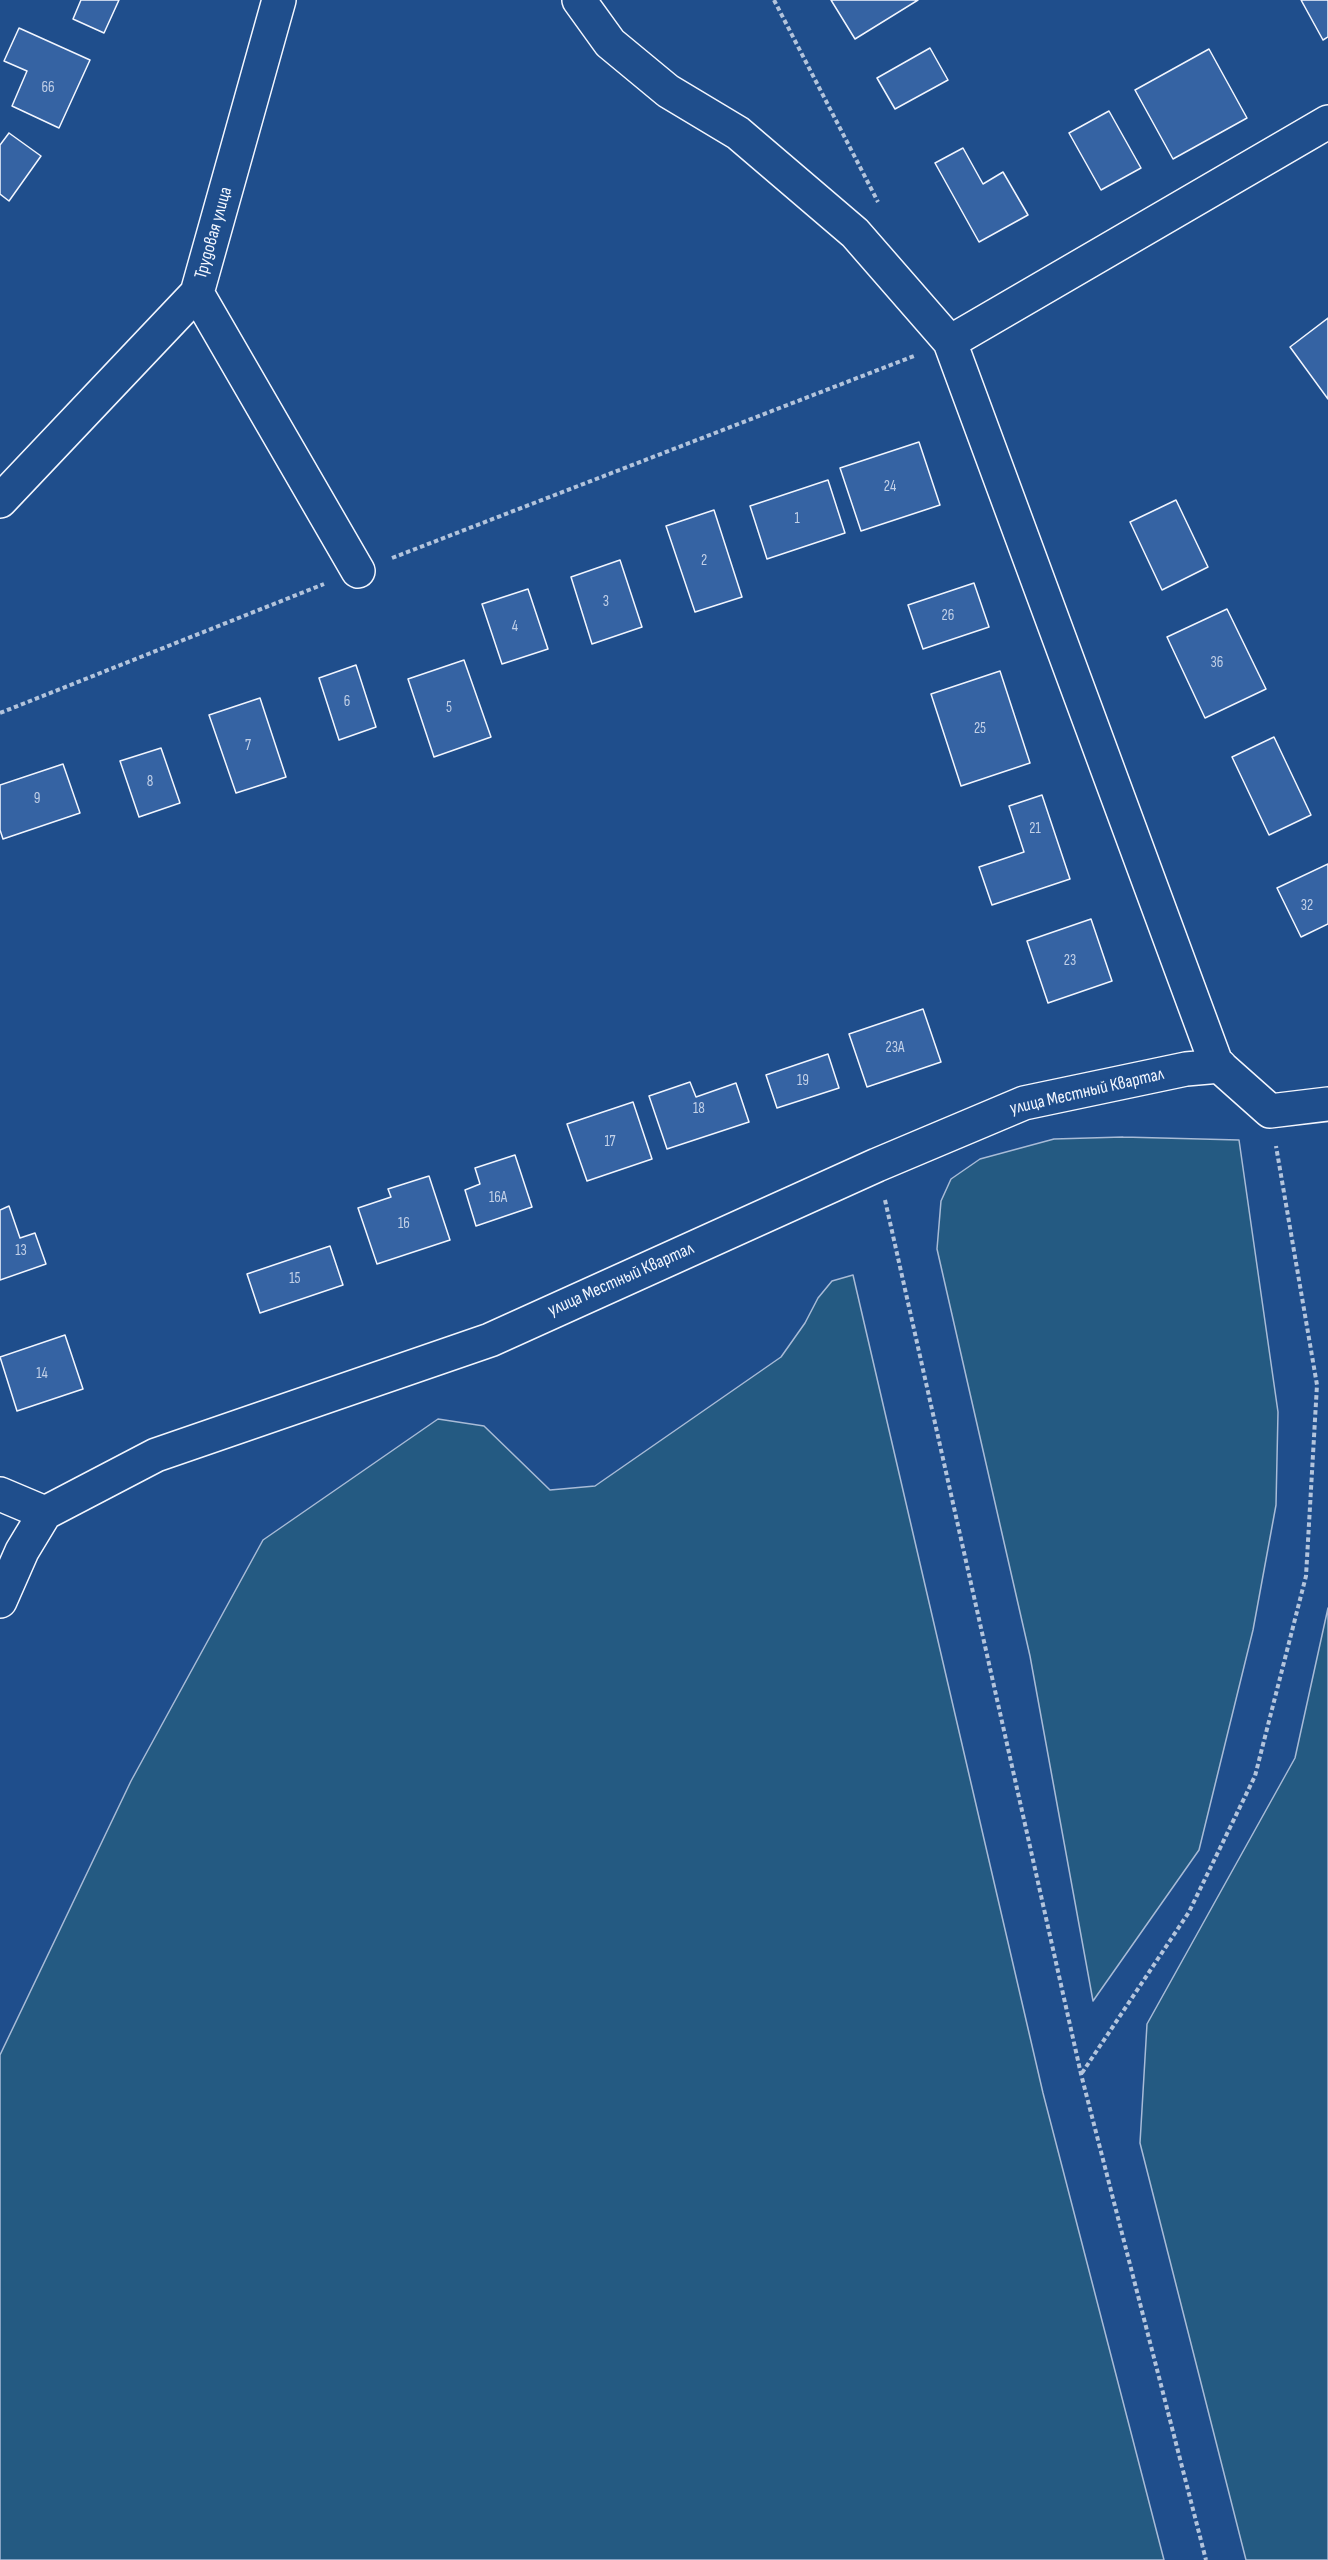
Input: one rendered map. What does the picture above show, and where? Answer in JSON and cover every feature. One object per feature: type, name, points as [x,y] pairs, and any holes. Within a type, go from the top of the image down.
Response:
[{"type":"street","name":"Трудовая улица","points":[[0,501],[197,294],[279,0]]},
{"type":"street","points":[[579,0],[610,43],[668,91],[738,133],[855,232],[950,342],[1216,1063],[1270,1111],[1328,1104]]},
{"type":"street","points":[[950,342],[1328,122]]},
{"type":"street","points":[[197,294],[358,571]]},
{"type":"street","name":"улица Местный Квартал","points":[[25,1504],[156,1455],[490,1340],[877,1165],[1024,1103],[1186,1069],[1220,1066]]},
{"type":"street","points":[[0,1601],[22,1551],[25,1504]]},
{"type":"path","points":[[774,0],[881,207]]},
{"type":"path","points":[[0,713],[358,571],[950,342]]},
{"type":"path","points":[[1082,2074],[1189,1912],[1255,1776],[1306,1576],[1317,1385],[1270,1111]]},
{"type":"path","points":[[877,1165],[1082,2074],[1206,2560]]},
{"type":"shaded area","points":[[1123,1137],[1239,1140],[1278,1412],[1276,1505],[1253,1630],[1199,1850],[1093,2001],[1030,1656],[937,1249],[941,1201],[951,1179],[980,1159],[1054,1139]]},
{"type":"shaded area","points":[[853,1275],[1043,2093],[1164,2560],[0,2560],[0,2055],[131,1781],[263,1540],[438,1419],[484,1426],[550,1490],[595,1486],[781,1357],[805,1323],[818,1298],[832,1281]]},
{"type":"shaded area","points":[[1328,1608],[1328,2560],[1246,2560],[1140,2143],[1147,2024],[1295,1758]]},
{"type":"building","points":[[81,0],[119,0],[104,33],[73,19]]},
{"type":"building","points":[[831,0],[918,0],[855,39]]},
{"type":"building","points":[[1301,0],[1328,0],[1328,37],[1323,40]]},
{"type":"building","points":[[19,28],[90,60],[59,128],[12,106],[27,71],[4,61]]},
{"type":"building","points":[[930,48],[948,80],[895,109],[877,78]]},
{"type":"building","points":[[1209,49],[1247,118],[1173,159],[1135,90]]},
{"type":"building","points":[[1109,111],[1141,168],[1101,190],[1069,133]]},
{"type":"building","points":[[9,133],[41,156],[9,201],[0,194],[0,145]]},
{"type":"building","points":[[963,148],[983,184],[1003,172],[1028,215],[979,242],[935,163]]},
{"type":"building","points":[[1328,318],[1328,399],[1290,347]]},
{"type":"building","points":[[919,442],[940,505],[861,531],[840,468]]},
{"type":"building","points":[[828,480],[845,533],[767,559],[750,506]]},
{"type":"building","points":[[1176,500],[1208,567],[1162,590],[1130,522]]},
{"type":"building","points":[[714,510],[742,597],[695,612],[666,526]]},
{"type":"building","points":[[620,560],[642,627],[592,644],[571,577]]},
{"type":"building","points":[[974,583],[989,627],[923,649],[908,605]]},
{"type":"building","points":[[528,589],[548,649],[502,664],[482,604]]},
{"type":"building","points":[[1227,609],[1266,689],[1205,718],[1167,637]]},
{"type":"building","points":[[464,660],[491,737],[434,757],[408,679]]},
{"type":"building","points":[[356,665],[376,727],[339,740],[319,678]]},
{"type":"building","points":[[1000,671],[1030,763],[961,786],[931,694]]},
{"type":"building","points":[[260,698],[286,777],[236,793],[209,715]]},
{"type":"building","points":[[1274,737],[1311,815],[1269,835],[1232,757]]},
{"type":"building","points":[[161,748],[180,803],[139,817],[120,761]]},
{"type":"building","points":[[63,764],[80,813],[3,839],[0,830],[0,785]]},
{"type":"building","points":[[1042,795],[1070,879],[992,905],[979,867],[1024,852],[1009,806]]},
{"type":"building","points":[[1328,864],[1328,924],[1301,937],[1277,888]]},
{"type":"building","points":[[1091,919],[1112,981],[1048,1003],[1027,941]]},
{"type":"building","points":[[923,1009],[941,1062],[867,1087],[849,1034]]},
{"type":"building","points":[[828,1054],[839,1088],[777,1108],[766,1075]]},
{"type":"building","points":[[690,1082],[696,1097],[736,1083],[749,1122],[667,1149],[649,1096]]},
{"type":"building","points":[[633,1102],[652,1159],[587,1181],[567,1124]]},
{"type":"building","points":[[515,1155],[532,1207],[476,1226],[465,1190],[480,1184],[475,1168]]},
{"type":"building","points":[[429,1176],[450,1240],[377,1264],[358,1208],[391,1197],[388,1189]]},
{"type":"building","points":[[9,1206],[20,1238],[35,1233],[46,1264],[0,1280],[0,1210]]},
{"type":"building","points":[[330,1246],[343,1285],[260,1313],[247,1274]]},
{"type":"building","points":[[65,1335],[83,1389],[17,1411],[0,1357]]}]
